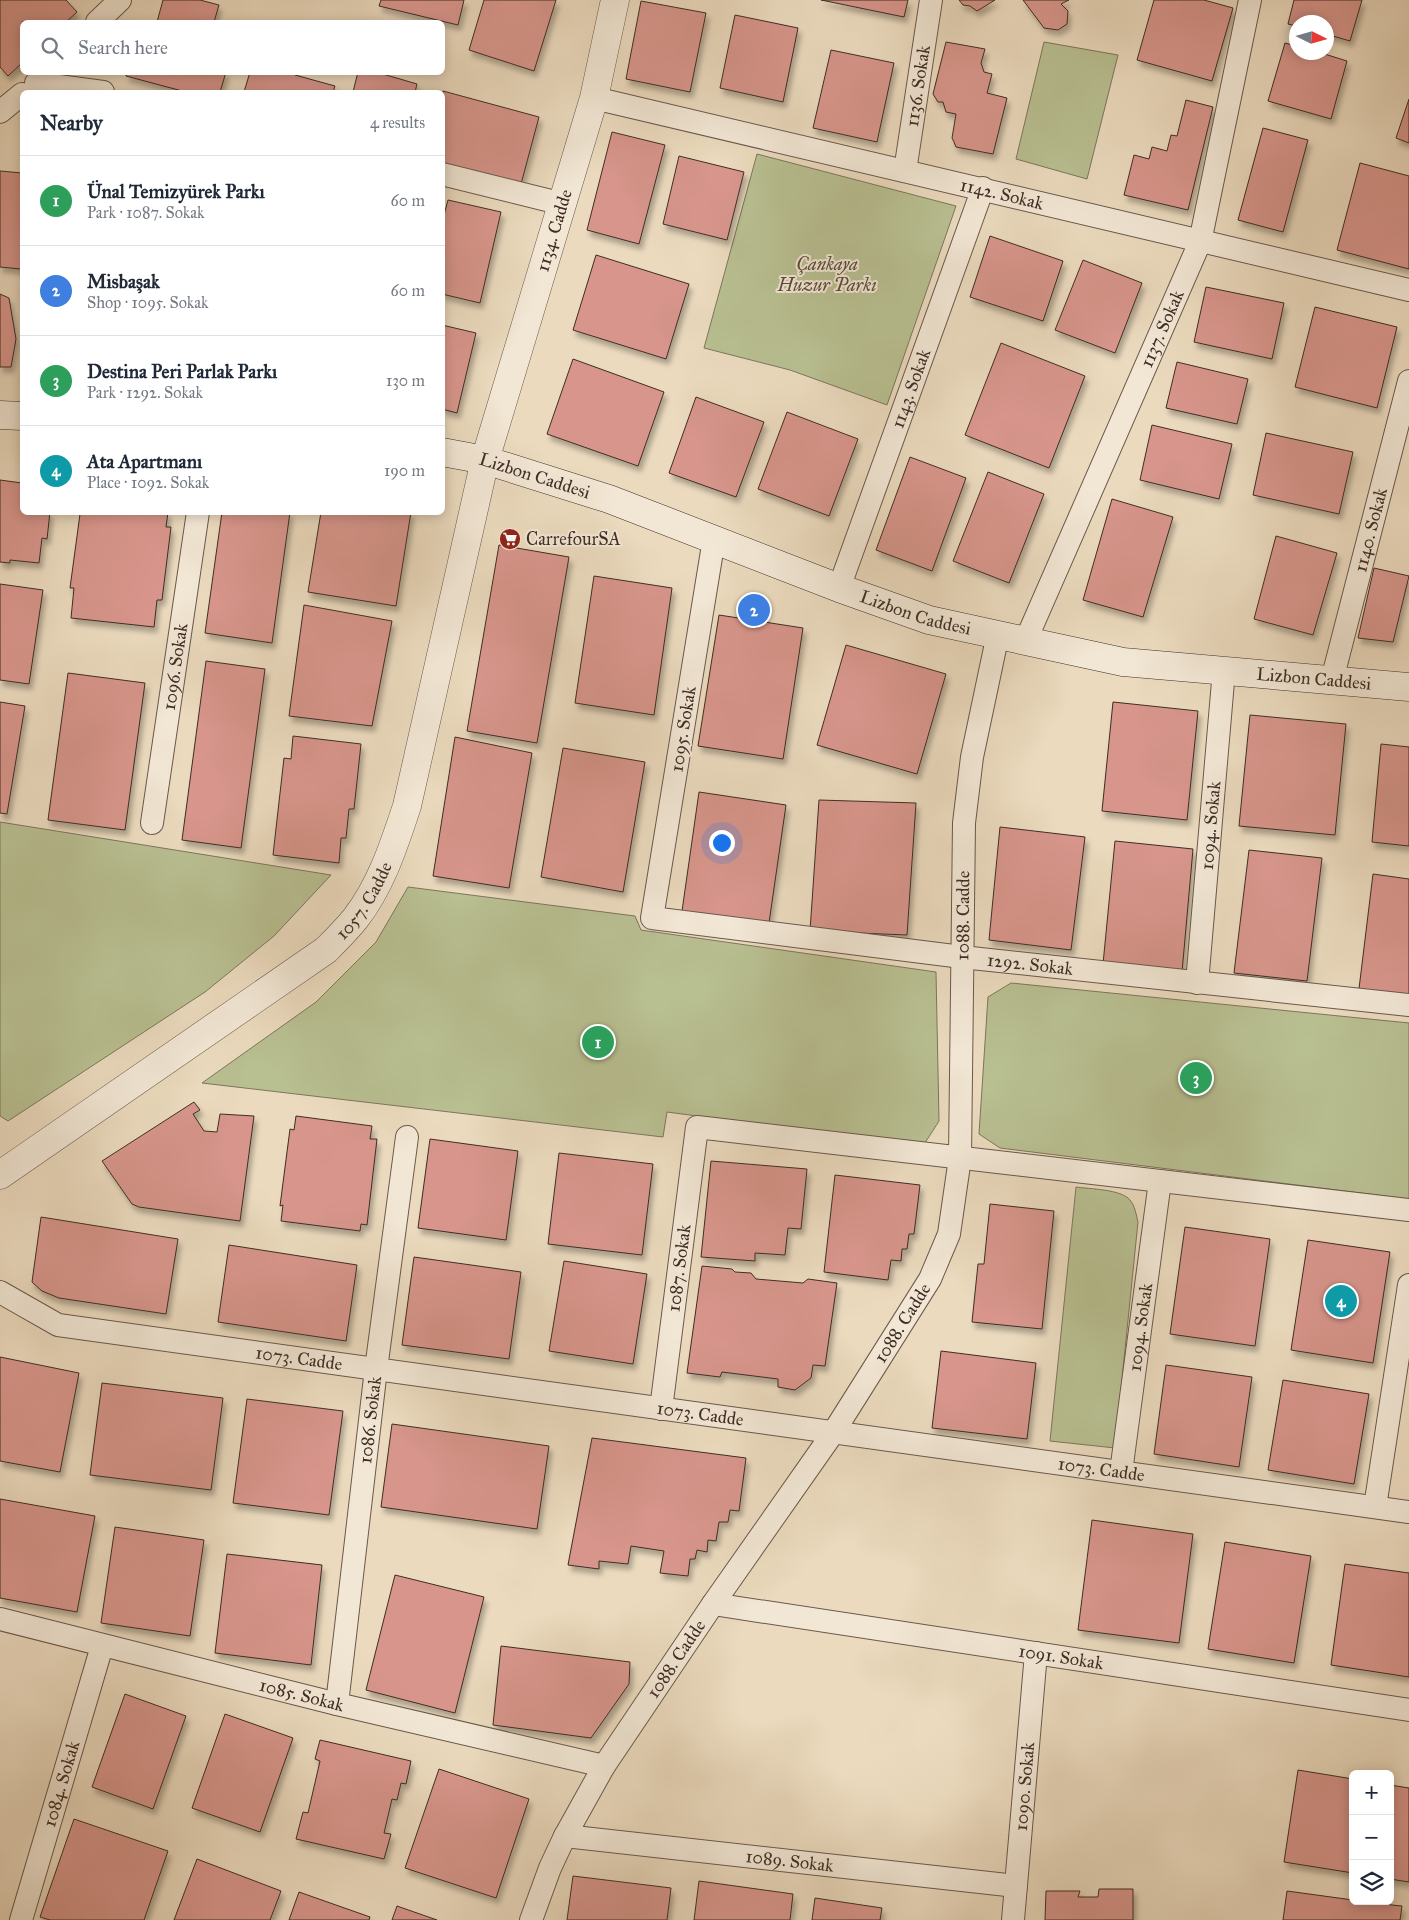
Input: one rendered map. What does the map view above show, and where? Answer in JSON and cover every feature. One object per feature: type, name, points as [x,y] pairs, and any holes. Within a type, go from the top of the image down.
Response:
[{"type":"street","points":[[99,20],[120,0]]},
{"type":"street","name":"1134. Cadde","points":[[485,460],[594,98],[615,0]]},
{"type":"street","name":"1136. Sokak","points":[[905,171],[931,0]]},
{"type":"street","name":"1137. Sokak","points":[[1025,642],[1200,242],[1250,0]]},
{"type":"street","points":[[33,86],[80,90]]},
{"type":"street","points":[[0,112],[20,96]]},
{"type":"street","name":"1142. Sokak","points":[[594,98],[983,188],[1200,242],[1409,290]]},
{"type":"street","points":[[445,175],[562,204]]},
{"type":"street","name":"1143. Sokak","points":[[839,588],[983,188]]},
{"type":"street","name":"1140. Sokak","points":[[1332,680],[1409,381]]},
{"type":"street","points":[[0,415],[20,416]]},
{"type":"street","name":"Lizbon Caddesi","points":[[445,453],[485,460],[609,498],[839,588],[929,620],[1123,662],[1409,687]]},
{"type":"street","name":"1057. Cadde","points":[[0,1175],[303,967],[326,950],[356,918],[378,883],[394,845],[407,806],[485,460]]},
{"type":"street","name":"1096. Sokak","points":[[152,823],[198,515]]},
{"type":"street","name":"1095. Sokak","points":[[652,918],[714,539]]},
{"type":"street","name":"1088. Cadde","points":[[531,1920],[550,1868],[565,1836],[604,1766],[713,1604],[833,1432],[930,1279],[949,1234],[960,1158],[964,823],[972,757],[998,634]]},
{"type":"street","name":"1094. Sokak","points":[[1197,983],[1224,670]]},
{"type":"street","name":"1292. Sokak","points":[[652,918],[962,957],[1409,1006]]},
{"type":"street","name":"1087. Sokak","points":[[662,1409],[697,1127],[960,1158]]},
{"type":"street","name":"1086. Sokak","points":[[337,1704],[376,1369],[407,1137]]},
{"type":"street","points":[[960,1158],[1409,1210]]},
{"type":"street","name":"1094. Sokak","points":[[1121,1472],[1160,1181]]},
{"type":"street","points":[[1376,1507],[1409,1285]]},
{"type":"street","name":"1073. Cadde","points":[[0,1292],[58,1325],[1409,1512]]},
{"type":"street","name":"1091. Sokak","points":[[713,1604],[1409,1710]]},
{"type":"street","name":"1085. Sokak","points":[[0,1619],[337,1704],[604,1766]]},
{"type":"street","name":"1084. Sokak","points":[[21,1920],[102,1646]]},
{"type":"street","name":"1090. Sokak","points":[[1013,1920],[1036,1653]]},
{"type":"street","name":"1089. Sokak","points":[[565,1836],[1016,1886]]},
{"type":"green space","points":[[1044,42],[1118,55],[1087,179],[1016,159]]},
{"type":"green space","name":"Çankaya Huzur Parkı","points":[[757,154],[956,206],[887,405],[790,370],[704,348]]},
{"type":"green space","points":[[0,822],[331,875],[274,936],[205,992],[8,1121],[0,1116]]},
{"type":"green space","points":[[408,887],[635,916],[641,930],[936,972],[939,1121],[923,1146],[667,1112],[663,1137],[202,1083],[316,1002],[376,942]]},
{"type":"green space","points":[[1011,983],[1409,1023],[1409,1199],[1000,1148],[979,1134],[988,997]]},
{"type":"green space","points":[[1076,1187],[1096,1189],[1126,1196],[1133,1205],[1138,1222],[1115,1448],[1050,1441]]},
{"type":"building","points":[[0,0],[66,0],[77,12],[68,20],[20,20],[20,65],[8,76],[0,67]]},
{"type":"building","points":[[163,0],[200,0],[219,5],[215,20],[158,20]]},
{"type":"building","points":[[381,0],[464,0],[458,25],[445,22],[445,20],[437,20],[379,6]]},
{"type":"building","points":[[484,0],[556,0],[534,71],[469,50]]},
{"type":"building","points":[[821,0],[908,0],[904,17]]},
{"type":"building","points":[[959,0],[995,0],[977,11],[970,6],[963,5]]},
{"type":"building","points":[[1023,0],[1069,0],[1061,4],[1068,11],[1067,24],[1058,30],[1044,28]]},
{"type":"building","points":[[1154,0],[1204,0],[1233,8],[1212,81],[1137,60]]},
{"type":"building","points":[[1294,0],[1362,0],[1350,41],[1334,36],[1334,15],[1290,15]]},
{"type":"building","points":[[641,1],[706,13],[690,92],[626,79]]},
{"type":"building","points":[[735,15],[798,28],[783,102],[720,88]]},
{"type":"building","points":[[946,42],[985,49],[981,63],[984,72],[992,74],[987,93],[1007,98],[993,154],[956,147],[952,138],[956,114],[946,112],[943,102],[938,102],[933,94]]},
{"type":"building","points":[[1285,43],[1289,44],[1289,60],[1334,60],[1334,57],[1347,61],[1331,119],[1268,101]]},
{"type":"building","points":[[831,50],[894,63],[877,142],[813,128]]},
{"type":"building","points":[[225,75],[221,90],[178,90],[126,76]]},
{"type":"building","points":[[249,75],[295,75],[335,86],[334,90],[245,90]]},
{"type":"building","points":[[357,75],[386,75],[417,84],[416,90],[354,90]]},
{"type":"building","points":[[445,92],[539,117],[521,184],[445,164]]},
{"type":"building","points":[[1409,99],[1409,143],[1396,138]]},
{"type":"building","points":[[1186,100],[1213,107],[1188,210],[1124,195],[1134,155],[1149,159],[1152,147],[1167,151],[1171,135],[1177,136]]},
{"type":"building","points":[[1263,128],[1308,140],[1283,232],[1238,220]]},
{"type":"building","points":[[612,132],[665,145],[639,244],[587,230]]},
{"type":"building","points":[[679,156],[744,172],[727,240],[663,224]]},
{"type":"building","points":[[1360,163],[1409,176],[1409,269],[1337,250]]},
{"type":"building","points":[[0,171],[20,173],[20,269],[0,267]]},
{"type":"building","points":[[448,200],[501,212],[480,303],[445,295],[445,211]]},
{"type":"building","points":[[990,236],[1063,261],[1043,321],[970,297]]},
{"type":"building","points":[[596,255],[689,284],[666,359],[573,330]]},
{"type":"building","points":[[1083,260],[1142,283],[1115,353],[1055,330]]},
{"type":"building","points":[[1206,287],[1284,303],[1272,359],[1194,342]]},
{"type":"building","points":[[0,294],[9,298],[16,339],[11,367],[0,367]]},
{"type":"building","points":[[1315,307],[1397,327],[1377,408],[1295,387]]},
{"type":"building","points":[[445,326],[476,333],[457,413],[445,410]]},
{"type":"building","points":[[1001,343],[1085,376],[1049,468],[965,435]]},
{"type":"building","points":[[573,359],[664,392],[638,466],[547,434]]},
{"type":"building","points":[[1177,362],[1248,379],[1237,424],[1166,408]]},
{"type":"building","points":[[696,397],[764,422],[736,497],[669,473]]},
{"type":"building","points":[[787,412],[858,439],[829,516],[758,489]]},
{"type":"building","points":[[1152,425],[1232,444],[1219,499],[1140,480]]},
{"type":"building","points":[[1266,433],[1353,452],[1339,514],[1253,495]]},
{"type":"building","points":[[910,457],[966,478],[932,571],[876,550]]},
{"type":"building","points":[[988,472],[1044,494],[1009,583],[953,561]]},
{"type":"building","points":[[0,480],[20,483],[20,515],[50,515],[47,539],[42,538],[39,563],[10,560],[10,563],[0,562]]},
{"type":"building","points":[[1112,499],[1173,517],[1143,617],[1083,600]]},
{"type":"building","points":[[80,515],[168,515],[166,527],[171,527],[162,600],[157,600],[154,627],[71,618],[74,588],[70,588]]},
{"type":"building","points":[[222,515],[290,515],[272,643],[205,633]]},
{"type":"building","points":[[321,515],[411,515],[396,606],[308,592]]},
{"type":"building","points":[[1276,536],[1337,553],[1313,635],[1254,619]]},
{"type":"building","points":[[499,545],[569,557],[537,743],[467,731]]},
{"type":"building","points":[[1374,568],[1409,576],[1393,642],[1358,638]]},
{"type":"building","points":[[594,576],[672,588],[654,715],[575,703]]},
{"type":"building","points":[[0,584],[43,590],[29,684],[0,680]]},
{"type":"building","points":[[304,605],[392,621],[372,726],[289,716]]},
{"type":"building","points":[[719,615],[803,628],[783,759],[698,746]]},
{"type":"building","points":[[846,645],[946,674],[917,774],[817,745]]},
{"type":"building","points":[[206,661],[265,669],[241,848],[182,840]]},
{"type":"building","points":[[68,673],[145,683],[125,830],[48,820]]},
{"type":"building","points":[[0,702],[25,706],[7,814],[0,813]]},
{"type":"building","points":[[1113,702],[1198,711],[1187,820],[1102,811]]},
{"type":"building","points":[[1250,715],[1346,724],[1335,835],[1239,826]]},
{"type":"building","points":[[293,736],[361,744],[354,809],[349,809],[346,838],[341,838],[339,863],[273,855],[284,758],[291,759]]},
{"type":"building","points":[[455,737],[532,753],[509,888],[433,876]]},
{"type":"building","points":[[1381,744],[1409,747],[1409,846],[1372,842]]},
{"type":"building","points":[[563,748],[645,762],[623,892],[541,877]]},
{"type":"building","points":[[699,792],[786,805],[769,923],[682,911]]},
{"type":"building","points":[[819,800],[916,803],[907,935],[810,931]]},
{"type":"building","points":[[1000,827],[1085,837],[1071,950],[989,940]]},
{"type":"building","points":[[1115,841],[1193,849],[1182,972],[1103,964]]},
{"type":"building","points":[[1249,850],[1322,858],[1307,981],[1234,973]]},
{"type":"building","points":[[1373,874],[1409,879],[1409,1003],[1358,997]]},
{"type":"building","points":[[194,1102],[200,1110],[193,1114],[204,1131],[217,1132],[220,1114],[254,1116],[240,1221],[139,1207],[132,1204],[102,1161]]},
{"type":"building","points":[[296,1116],[372,1126],[370,1139],[377,1139],[367,1225],[361,1224],[360,1231],[281,1221],[283,1205],[280,1206],[290,1129],[294,1130]]},
{"type":"building","points":[[430,1139],[518,1151],[506,1240],[418,1228]]},
{"type":"building","points":[[559,1153],[653,1164],[642,1255],[548,1244]]},
{"type":"building","points":[[711,1161],[807,1169],[801,1229],[788,1228],[785,1255],[755,1253],[755,1261],[701,1257]]},
{"type":"building","points":[[835,1175],[920,1185],[914,1234],[909,1234],[907,1249],[902,1249],[901,1261],[891,1260],[888,1280],[824,1272]]},
{"type":"building","points":[[990,1204],[1054,1211],[1042,1329],[972,1322],[978,1264],[984,1264]]},
{"type":"building","points":[[41,1217],[178,1239],[166,1314],[59,1298],[42,1291],[32,1282]]},
{"type":"building","points":[[1185,1227],[1270,1239],[1255,1346],[1170,1334]]},
{"type":"building","points":[[1308,1240],[1390,1252],[1373,1363],[1291,1350]]},
{"type":"building","points":[[229,1245],[357,1265],[346,1341],[218,1322]]},
{"type":"building","points":[[414,1257],[521,1272],[509,1359],[402,1345]]},
{"type":"building","points":[[564,1261],[647,1274],[633,1364],[549,1351]]},
{"type":"building","points":[[702,1266],[751,1273],[756,1279],[803,1283],[808,1279],[837,1283],[825,1366],[813,1365],[811,1378],[795,1390],[778,1387],[778,1379],[722,1372],[720,1377],[687,1373]]},
{"type":"building","points":[[941,1351],[1036,1363],[1027,1439],[932,1428]]},
{"type":"building","points":[[0,1357],[79,1373],[60,1472],[0,1461]]},
{"type":"building","points":[[1166,1365],[1252,1377],[1239,1467],[1154,1454]]},
{"type":"building","points":[[1283,1380],[1369,1394],[1354,1484],[1268,1470]]},
{"type":"building","points":[[102,1383],[223,1398],[211,1490],[90,1475]]},
{"type":"building","points":[[247,1399],[343,1411],[329,1515],[233,1503]]},
{"type":"building","points":[[392,1424],[549,1446],[537,1529],[381,1507]]},
{"type":"building","points":[[592,1438],[746,1458],[739,1511],[730,1510],[728,1522],[719,1522],[716,1541],[708,1540],[707,1552],[697,1550],[695,1559],[690,1559],[688,1576],[660,1573],[664,1551],[631,1546],[628,1564],[599,1561],[599,1569],[568,1565]]},
{"type":"building","points":[[0,1499],[95,1516],[77,1612],[0,1598]]},
{"type":"building","points":[[1092,1520],[1193,1534],[1179,1643],[1078,1630]]},
{"type":"building","points":[[115,1527],[204,1540],[190,1636],[101,1623]]},
{"type":"building","points":[[1225,1542],[1311,1556],[1294,1663],[1208,1649]]},
{"type":"building","points":[[227,1554],[322,1565],[311,1665],[215,1653]]},
{"type":"building","points":[[1345,1564],[1409,1573],[1409,1677],[1331,1665]]},
{"type":"building","points":[[395,1575],[484,1597],[455,1713],[366,1690]]},
{"type":"building","points":[[501,1646],[630,1662],[629,1684],[591,1738],[493,1725]]},
{"type":"building","points":[[125,1694],[186,1716],[153,1809],[92,1787]]},
{"type":"building","points":[[225,1714],[293,1738],[260,1832],[192,1808]]},
{"type":"building","points":[[320,1740],[411,1761],[406,1784],[401,1783],[397,1800],[392,1799],[384,1833],[391,1834],[384,1859],[296,1839],[303,1812],[308,1813],[320,1761],[315,1759]]},
{"type":"building","points":[[439,1769],[529,1799],[496,1898],[405,1868]]},
{"type":"building","points":[[1298,1770],[1349,1778],[1349,1872],[1284,1862]]},
{"type":"building","points":[[1394,1786],[1409,1788],[1409,1882],[1394,1880]]},
{"type":"building","points":[[74,1819],[168,1851],[144,1920],[50,1920],[40,1917]]},
{"type":"building","points":[[197,1859],[281,1891],[270,1920],[174,1920]]},
{"type":"building","points":[[573,1876],[671,1888],[667,1920],[567,1920]]},
{"type":"building","points":[[699,1881],[793,1894],[790,1920],[694,1920]]},
{"type":"building","points":[[1099,1889],[1133,1889],[1133,1920],[1045,1920],[1046,1891],[1080,1891],[1078,1897],[1098,1897]]},
{"type":"building","points":[[1287,1891],[1349,1899],[1349,1905],[1402,1906],[1400,1920],[1283,1920]]},
{"type":"building","points":[[299,1892],[370,1917],[369,1920],[289,1920]]},
{"type":"building","points":[[815,1898],[882,1908],[880,1920],[812,1920]]},
{"type":"building","points":[[397,1906],[437,1920],[392,1920]]},
{"type":"place","name":"CarrefourSA","points":[[510,539]]},
{"type":"place","name":"Misbaşak","points":[[754,610]]},
{"type":"place","name":"Ünal Temizyürek Parkı","points":[[598,1042]]},
{"type":"place","name":"Destina Peri Parlak Parkı","points":[[1196,1078]]},
{"type":"place","name":"Ata Apartmanı","points":[[1341,1301]]}]
